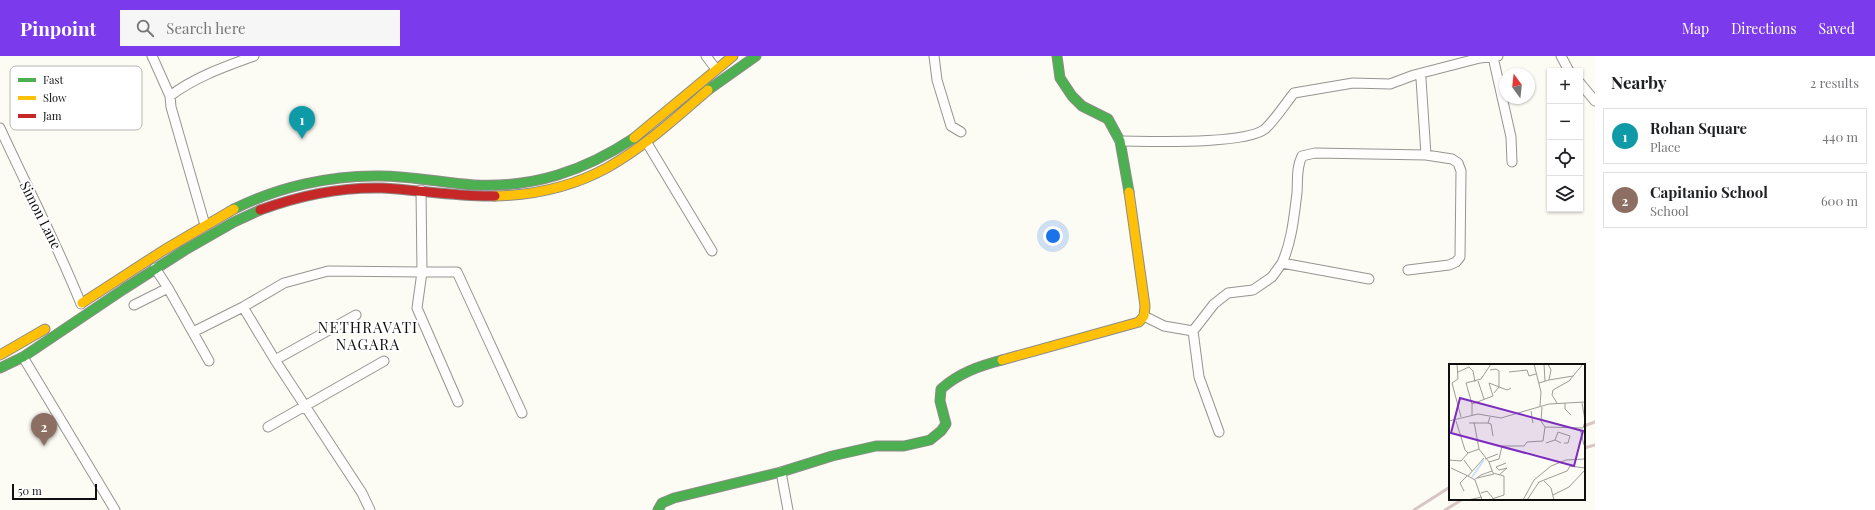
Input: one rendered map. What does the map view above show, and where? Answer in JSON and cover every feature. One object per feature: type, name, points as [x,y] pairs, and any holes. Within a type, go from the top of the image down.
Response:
[{"type":"main road","points":[[78,306],[149,258],[205,225],[246,204],[274,194],[314,183],[349,177],[380,176],[488,185],[536,180],[568,172],[614,151],[639,134],[733,56]]},
{"type":"main road","points":[[0,368],[23,357],[155,268],[250,214],[316,194],[350,189],[380,188],[421,190],[489,197],[538,192],[572,184],[620,162],[647,143],[726,77],[756,56]]},
{"type":"main road","points":[[658,510],[662,503],[674,498],[781,472],[832,456],[876,446],[904,446],[930,440],[942,431],[946,424],[940,401],[941,390],[950,381],[973,368],[1139,322],[1144,316],[1145,306],[1126,170],[1120,141],[1108,119],[1082,106],[1072,96],[1060,78],[1057,56]]},
{"type":"main road","points":[[0,355],[31,338],[56,321]]},
{"type":"street","points":[[152,56],[170,96],[171,107],[205,225]]},
{"type":"street","points":[[170,96],[183,86],[200,77],[254,56]]},
{"type":"street","points":[[706,56],[716,69]]},
{"type":"street","points":[[934,56],[937,80],[948,118],[951,126],[961,132]]},
{"type":"street","points":[[1561,56],[1567,68]]},
{"type":"street","points":[[1120,141],[1185,141],[1240,138],[1264,129],[1294,93],[1352,83],[1390,84],[1419,74],[1480,58],[1496,57],[1511,137],[1512,162]]},
{"type":"street","points":[[1419,74],[1421,79],[1426,155]]},
{"type":"street","points":[[1583,87],[1595,101]]},
{"type":"street","name":"Simon Lane","points":[[0,128],[21,175],[62,257],[78,306]]},
{"type":"street","points":[[647,143],[712,251]]},
{"type":"street","points":[[1219,432],[1199,377],[1193,331],[1214,304],[1228,293],[1253,290],[1272,277],[1282,263],[1289,249],[1297,192],[1298,164],[1302,156],[1322,153],[1426,155],[1452,159],[1458,163],[1461,171],[1460,257],[1456,262],[1449,265],[1408,270]]},
{"type":"street","points":[[421,190],[422,272],[417,308],[458,402]]},
{"type":"street","points":[[1282,263],[1369,279]]},
{"type":"street","points":[[155,268],[209,361]]},
{"type":"street","points":[[193,332],[244,307],[284,283],[328,272],[456,272],[522,413]]},
{"type":"street","points":[[134,305],[168,288]]},
{"type":"street","points":[[244,307],[304,406],[362,493],[370,510]]},
{"type":"street","points":[[275,360],[356,315]]},
{"type":"street","points":[[1144,316],[1164,326],[1193,331]]},
{"type":"street","points":[[23,357],[114,510]]},
{"type":"street","points":[[268,427],[384,361]]},
{"type":"street","points":[[781,472],[788,510]]},
{"type":"railway","points":[[1585,426],[1595,422]]},
{"type":"railway","points":[[1585,448],[1595,445]]},
{"type":"railway","points":[[1414,510],[1449,488]]},
{"type":"railway","points":[[1445,510],[1461,500]]},
{"type":"traffic: fast","points":[[708,90],[756,56]]},
{"type":"traffic: fast","points":[[1057,56],[1060,78],[1072,96],[1082,106],[1108,119],[1120,141],[1129,192]]},
{"type":"traffic: fast","points":[[234,209],[268,194],[305,184],[324,180],[361,176],[392,176],[474,185],[517,184],[558,175],[577,168],[596,160],[634,138]]},
{"type":"traffic: fast","points":[[0,368],[23,357],[185,250],[234,222],[260,210]]},
{"type":"traffic: fast","points":[[658,510],[662,503],[674,498],[781,472],[832,456],[876,446],[904,446],[930,440],[941,431],[946,424],[940,401],[941,389],[962,374],[1002,360]]},
{"type":"traffic: slow","points":[[634,138],[733,56]]},
{"type":"traffic: slow","points":[[495,196],[529,193],[560,187],[587,177],[612,165],[659,132],[708,90]]},
{"type":"traffic: slow","points":[[1002,360],[1139,322],[1144,316],[1145,306],[1129,192]]},
{"type":"traffic: slow","points":[[82,303],[164,250],[234,209]]},
{"type":"traffic: slow","points":[[0,355],[45,329]]},
{"type":"traffic: jam","points":[[260,210],[320,193],[367,188],[495,196]]},
{"type":"place","name":"Rohan Square","points":[[302,139]]},
{"type":"place","name":"Capitanio School","points":[[44,446]]},
{"type":"district","name":"NETHRAVATI NAGARA","points":[[368,336]]}]
